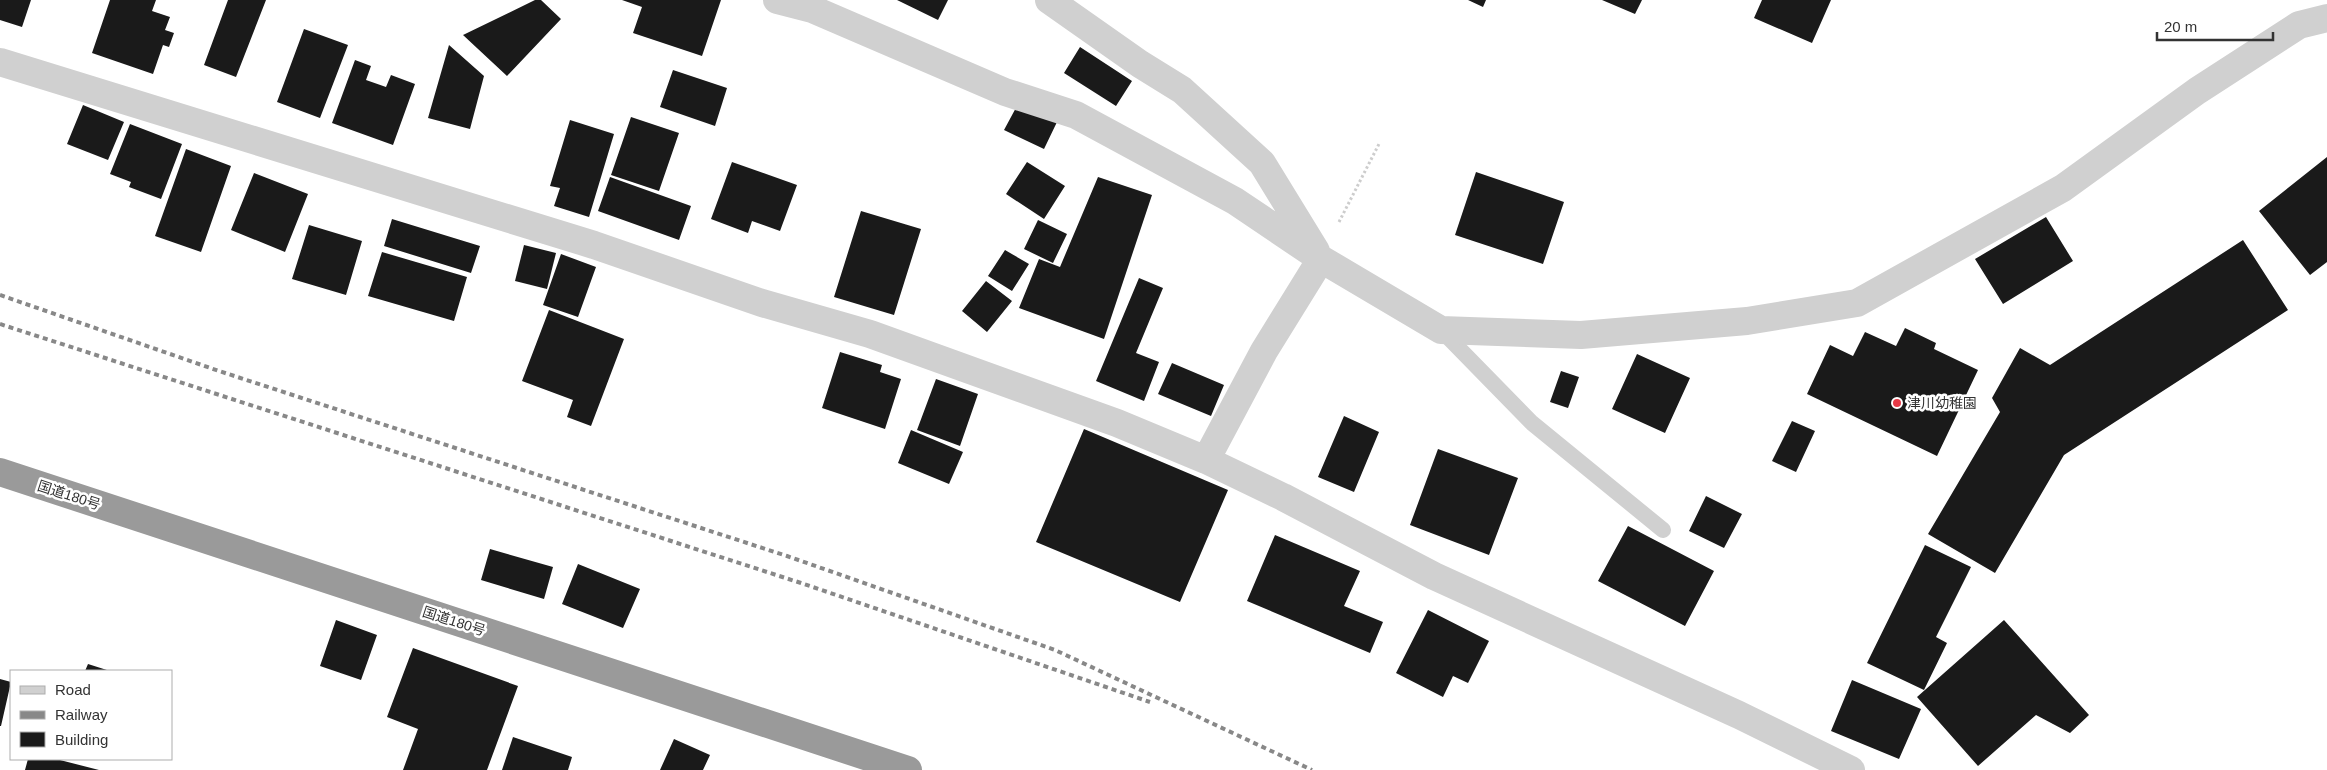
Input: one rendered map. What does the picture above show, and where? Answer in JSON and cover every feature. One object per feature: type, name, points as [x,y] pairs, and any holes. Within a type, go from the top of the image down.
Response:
[{"type":"highway","name":"国道180号","points":[[0,472],[908,770]]},
{"type":"street","points":[[777,0],[812,9],[1005,92],[1076,115],[1235,200],[1321,259],[1441,330],[1581,335],[1747,321],[1857,303],[2063,188],[2197,91],[2299,25],[2327,18]]},
{"type":"street","points":[[1049,0],[1140,64],[1182,90],[1262,163],[1321,259]]},
{"type":"street","points":[[0,62],[529,225],[762,303],[870,334],[1117,423],[1206,460],[1283,497],[1434,576],[1739,715],[1851,770]]},
{"type":"street","points":[[1206,460],[1264,351],[1321,259]]},
{"type":"lane","points":[[1441,330],[1532,423],[1663,530]]},
{"type":"path","points":[[1321,259],[1380,142]]},
{"type":"building","points":[[0,0],[31,0],[22,27],[0,20]]},
{"type":"building","points":[[110,0],[156,0],[152,11],[170,17],[165,30],[174,33],[169,47],[163,45],[153,74],[92,53]]},
{"type":"building","points":[[228,0],[266,0],[236,77],[204,65]]},
{"type":"building","points":[[535,0],[541,0],[561,19],[507,76],[463,35]]},
{"type":"building","points":[[622,0],[721,0],[702,56],[633,33],[642,7]]},
{"type":"building","points":[[897,0],[948,0],[938,20]]},
{"type":"building","points":[[1468,0],[1486,0],[1483,7]]},
{"type":"building","points":[[1602,0],[1642,0],[1635,14]]},
{"type":"building","points":[[1762,0],[1831,0],[1812,43],[1754,18]]},
{"type":"building","points":[[304,29],[348,45],[320,118],[277,102]]},
{"type":"building","points":[[449,45],[484,76],[470,129],[428,118]]},
{"type":"building","points":[[1080,47],[1132,81],[1116,106],[1064,73]]},
{"type":"building","points":[[355,60],[371,66],[366,80],[386,87],[391,75],[415,84],[393,145],[332,123]]},
{"type":"building","points":[[673,70],[727,88],[715,126],[660,107]]},
{"type":"building","points":[[1018,104],[1057,122],[1044,149],[1004,130]]},
{"type":"building","points":[[83,105],[124,122],[108,160],[67,144]]},
{"type":"building","points":[[631,117],[679,133],[659,191],[611,175]]},
{"type":"building","points":[[570,120],[614,134],[589,217],[554,206],[560,188],[550,186]]},
{"type":"building","points":[[130,124],[182,144],[161,199],[129,187],[131,182],[110,174]]},
{"type":"building","points":[[186,149],[231,166],[201,252],[155,236]]},
{"type":"building","points":[[2327,157],[2327,262],[2310,275],[2259,211]]},
{"type":"building","points":[[732,162],[797,185],[780,231],[752,221],[748,233],[711,219]]},
{"type":"building","points":[[1027,162],[1065,186],[1044,219],[1006,194]]},
{"type":"building","points":[[1476,172],[1564,202],[1543,264],[1455,235]]},
{"type":"building","points":[[254,173],[308,194],[285,252],[231,230]]},
{"type":"building","points":[[610,177],[691,206],[679,240],[598,211]]},
{"type":"building","points":[[1098,177],[1152,195],[1104,339],[1019,308],[1039,259],[1060,267]]},
{"type":"building","points":[[861,211],[921,229],[894,315],[834,297]]},
{"type":"building","points":[[2046,217],[2073,261],[2003,304],[1975,259]]},
{"type":"building","points":[[392,219],[480,246],[471,273],[384,246]]},
{"type":"building","points":[[1038,220],[1067,234],[1053,263],[1024,249]]},
{"type":"building","points":[[309,225],[362,241],[346,295],[292,279]]},
{"type":"building","points":[[2243,240],[2288,310],[2064,455],[1995,573],[1928,534],[2000,412],[1992,398],[2020,348],[2050,365]]},
{"type":"building","points":[[524,245],[556,253],[547,289],[515,281]]},
{"type":"building","points":[[1005,250],[1029,264],[1012,291],[988,276]]},
{"type":"building","points":[[382,252],[467,277],[454,321],[368,296]]},
{"type":"building","points":[[561,254],[596,267],[578,317],[543,305]]},
{"type":"building","points":[[1139,278],[1163,288],[1136,353],[1159,362],[1144,401],[1096,381]]},
{"type":"building","points":[[986,281],[1012,301],[987,332],[962,311]]},
{"type":"building","points":[[549,310],[624,339],[591,426],[567,417],[573,400],[522,381]]},
{"type":"building","points":[[1905,328],[1936,343],[1934,349],[1978,370],[1937,456],[1807,394],[1830,345],[1853,356],[1865,332],[1896,346]]},
{"type":"building","points":[[840,352],[882,365],[880,372],[901,379],[885,429],[822,408]]},
{"type":"building","points":[[1637,354],[1690,378],[1665,433],[1612,409]]},
{"type":"building","points":[[1172,363],[1224,385],[1211,416],[1158,394]]},
{"type":"building","points":[[1561,371],[1579,377],[1568,408],[1550,402]]},
{"type":"building","points":[[936,379],[978,394],[960,446],[917,430]]},
{"type":"building","points":[[1344,416],[1379,432],[1354,492],[1318,477]]},
{"type":"building","points":[[1792,421],[1815,431],[1796,472],[1772,461]]},
{"type":"building","points":[[1084,429],[1228,490],[1180,602],[1036,542]]},
{"type":"building","points":[[911,430],[963,452],[949,484],[898,463]]},
{"type":"building","points":[[1438,449],[1518,478],[1489,555],[1410,525]]},
{"type":"building","points":[[1706,496],[1742,514],[1724,548],[1689,531]]},
{"type":"building","points":[[1628,526],[1714,571],[1685,626],[1598,581]]},
{"type":"building","points":[[1275,535],[1360,571],[1344,606],[1383,622],[1370,653],[1247,601]]},
{"type":"building","points":[[1925,545],[1971,567],[1936,637],[1947,643],[1924,690],[1867,663]]},
{"type":"building","points":[[490,549],[553,567],[544,599],[481,580]]},
{"type":"building","points":[[578,564],[640,589],[623,628],[562,604]]},
{"type":"building","points":[[1428,610],[1489,641],[1468,683],[1453,676],[1443,697],[1396,673]]},
{"type":"building","points":[[336,620],[377,635],[361,680],[320,666]]},
{"type":"building","points":[[2004,620],[2089,715],[2070,733],[2036,715],[1978,766],[1917,697]]},
{"type":"building","points":[[413,648],[518,686],[487,770],[403,770],[418,729],[387,717]]},
{"type":"building","points":[[88,664],[107,670],[85,670]]},
{"type":"building","points":[[0,679],[10,682],[10,686],[0,726]]},
{"type":"building","points":[[1852,680],[1921,709],[1899,759],[1831,731]]},
{"type":"building","points":[[513,737],[572,757],[568,770],[502,770]]},
{"type":"building","points":[[674,739],[710,755],[703,770],[660,770]]},
{"type":"building","points":[[28,760],[60,760],[99,770],[25,770]]},
{"type":"railway","points":[[0,295],[219,371],[787,556],[1055,650],[1312,770]]},
{"type":"railway","points":[[0,324],[801,583],[1150,702]]},
{"type":"place","name":"津川幼稚園","points":[[1897,403]]}]
